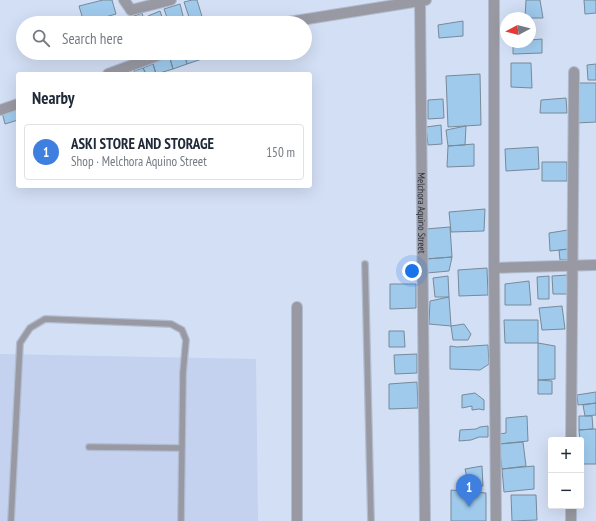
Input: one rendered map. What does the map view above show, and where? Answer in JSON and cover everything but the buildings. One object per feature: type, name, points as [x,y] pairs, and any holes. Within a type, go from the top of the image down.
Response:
[{"type":"street","points":[[124,0],[130,5],[171,0]]},
{"type":"street","points":[[494,0],[496,521]]},
{"type":"street","points":[[312,18],[417,1]]},
{"type":"street","name":"Melchora Aquino Street","points":[[417,1],[424,521]]},
{"type":"street","points":[[113,72],[146,60]]},
{"type":"street","points":[[571,437],[574,72]]},
{"type":"street","points":[[0,110],[16,105]]},
{"type":"street","points":[[494,268],[596,265]]},
{"type":"street","points":[[297,306],[297,521]]},
{"type":"street","points":[[570,521],[571,509]]},
{"type":"lane","points":[[365,264],[371,521]]},
{"type":"lane","points":[[11,521],[20,343],[30,328],[46,319],[171,324],[182,330],[186,340],[183,373],[181,521]]},
{"type":"lane","points":[[89,447],[182,448]]},
{"type":"shaded area","points":[[0,354],[256,359],[258,521],[0,521]]},
{"type":"place","name":"ASKI STORE AND STORAGE","points":[[469,507]]}]
